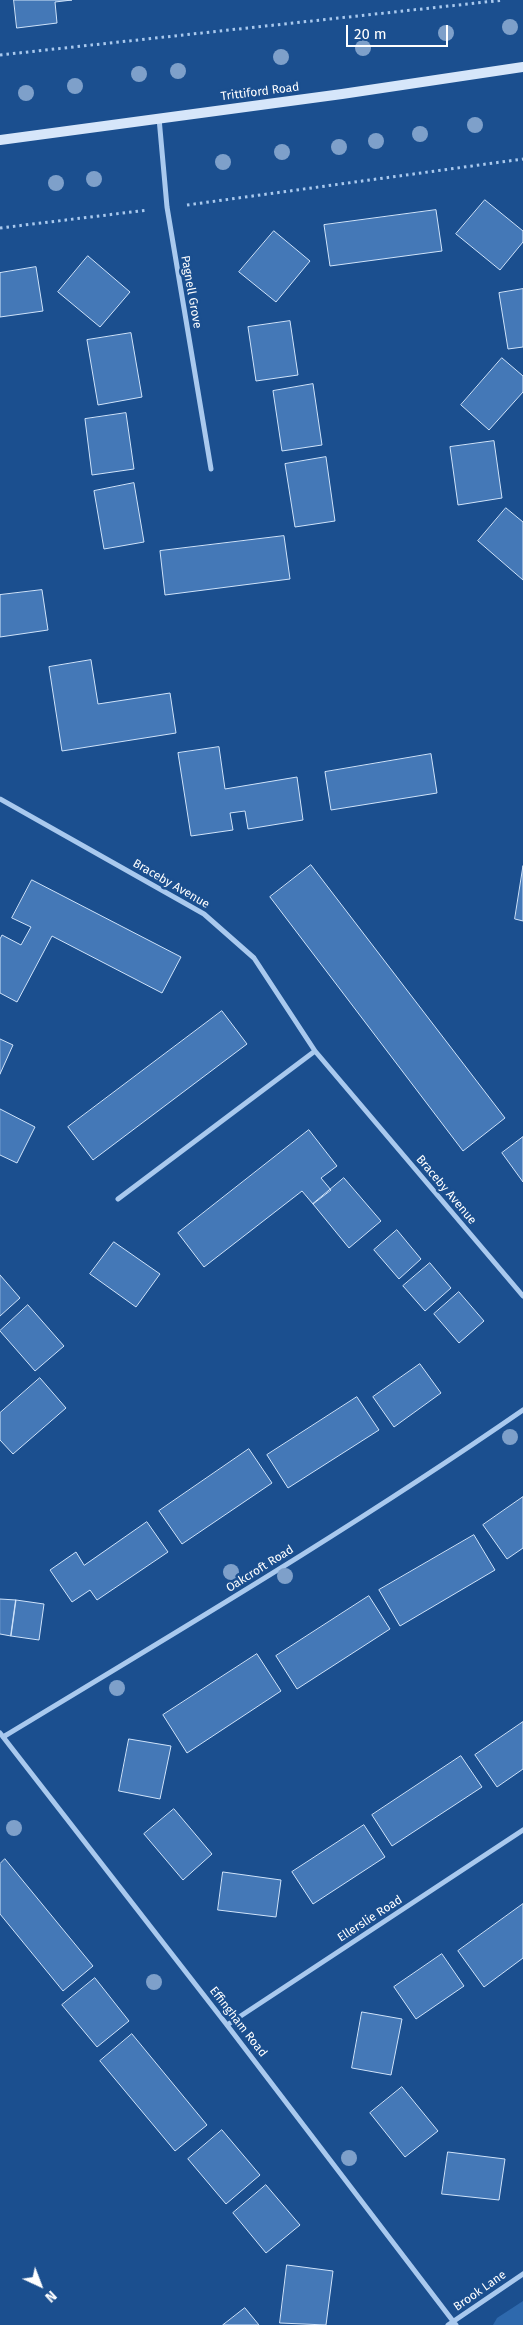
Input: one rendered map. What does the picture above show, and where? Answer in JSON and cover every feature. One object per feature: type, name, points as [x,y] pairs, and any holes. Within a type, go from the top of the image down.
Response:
[{"type":"street","name":"Trittiford Road","points":[[0,140],[159,117],[342,94],[523,67]]},
{"type":"street","name":"Pagnell Grove","points":[[159,117],[167,207],[211,469]]},
{"type":"street","name":"Braceby Avenue","points":[[0,799],[204,914],[254,958],[315,1051],[523,1296]]},
{"type":"street","points":[[118,1198],[315,1051]]},
{"type":"street","name":"Oakcroft Road","points":[[2,1735],[289,1564],[450,1460],[523,1410]]},
{"type":"street","name":"Effingham Road","points":[[2,1735],[228,2024],[452,2324]]},
{"type":"street","name":"Ellerslie Road","points":[[228,2024],[523,1830]]},
{"type":"street","name":"Brook Lane","points":[[452,2324],[523,2274]]},
{"type":"path","points":[[0,55],[504,0]]},
{"type":"path","points":[[0,228],[523,159]]},
{"type":"shaded area","points":[[523,2301],[523,2325],[493,2325],[497,2318]]},
{"type":"building","points":[[14,0],[72,0],[55,2],[57,23],[17,28]]},
{"type":"building","points":[[485,200],[523,231],[523,242],[500,270],[456,234]]},
{"type":"building","points":[[436,210],[442,251],[330,266],[324,225]]},
{"type":"building","points":[[274,231],[310,261],[276,302],[239,272]]},
{"type":"building","points":[[88,256],[130,292],[100,327],[58,292]]},
{"type":"building","points":[[36,267],[43,311],[0,317],[0,273]]},
{"type":"building","points":[[523,289],[523,347],[508,349],[499,293]]},
{"type":"building","points":[[290,321],[298,375],[256,381],[248,327]]},
{"type":"building","points":[[131,333],[142,397],[98,405],[87,340]]},
{"type":"building","points":[[502,358],[523,376],[523,392],[489,430],[461,405]]},
{"type":"building","points":[[313,384],[322,445],[282,451],[273,391]]},
{"type":"building","points":[[126,413],[134,469],[92,475],[85,419]]},
{"type":"building","points":[[494,441],[502,498],[458,505],[450,447]]},
{"type":"building","points":[[326,457],[335,521],[295,527],[285,464]]},
{"type":"building","points":[[134,483],[144,542],[104,549],[94,491]]},
{"type":"building","points":[[506,508],[523,522],[523,580],[478,541]]},
{"type":"building","points":[[284,536],[290,579],[165,595],[160,551]]},
{"type":"building","points":[[42,590],[48,630],[0,637],[0,595]]},
{"type":"building","points":[[91,660],[98,704],[170,693],[176,733],[62,751],[49,667]]},
{"type":"building","points":[[219,747],[225,789],[297,777],[303,820],[248,829],[245,811],[230,813],[233,830],[191,836],[178,753]]},
{"type":"building","points":[[431,754],[437,793],[331,810],[325,772]]},
{"type":"building","points":[[311,865],[505,1118],[463,1151],[270,897]]},
{"type":"building","points":[[523,866],[523,921],[515,919]]},
{"type":"building","points":[[32,880],[181,957],[162,993],[52,936],[17,1002],[0,993],[0,939],[2,935],[21,945],[31,927],[12,918]]},
{"type":"building","points":[[222,1011],[247,1044],[93,1160],[68,1127]]},
{"type":"building","points":[[0,1039],[13,1045],[0,1074]]},
{"type":"building","points":[[0,1109],[35,1127],[17,1163],[0,1155]]},
{"type":"building","points":[[309,1130],[337,1166],[321,1178],[331,1190],[313,1204],[302,1191],[204,1267],[178,1233]]},
{"type":"building","points":[[523,1137],[523,1182],[502,1153]]},
{"type":"building","points":[[344,1178],[381,1221],[349,1248],[313,1204]]},
{"type":"building","points":[[397,1230],[421,1259],[399,1279],[374,1250]]},
{"type":"building","points":[[114,1242],[160,1274],[136,1307],[90,1274]]},
{"type":"building","points":[[430,1263],[451,1288],[425,1311],[403,1286]]},
{"type":"building","points":[[0,1275],[20,1298],[0,1316]]},
{"type":"building","points":[[459,1292],[484,1321],[459,1343],[434,1314]]},
{"type":"building","points":[[28,1305],[64,1346],[35,1371],[0,1331]]},
{"type":"building","points":[[420,1364],[441,1393],[394,1427],[373,1397]]},
{"type":"building","points":[[40,1378],[66,1408],[13,1454],[0,1440],[0,1413]]},
{"type":"building","points":[[357,1397],[379,1430],[288,1488],[267,1455]]},
{"type":"building","points":[[249,1449],[272,1483],[182,1544],[159,1511]]},
{"type":"building","points":[[523,1497],[523,1548],[507,1559],[483,1525]]},
{"type":"building","points":[[147,1522],[168,1552],[97,1600],[90,1590],[72,1602],[50,1570],[76,1552],[84,1565]]},
{"type":"building","points":[[474,1535],[495,1570],[400,1626],[379,1590]]},
{"type":"building","points":[[369,1596],[390,1629],[297,1689],[276,1656]]},
{"type":"building","points":[[0,1599],[16,1600],[11,1636],[0,1634]]},
{"type":"building","points":[[16,1600],[44,1604],[39,1640],[11,1636]]},
{"type":"building","points":[[257,1654],[281,1691],[187,1753],[163,1715]]},
{"type":"building","points":[[523,1722],[523,1769],[497,1787],[475,1755]]},
{"type":"building","points":[[129,1739],[171,1746],[160,1799],[119,1791]]},
{"type":"building","points":[[461,1756],[482,1787],[392,1846],[372,1815]]},
{"type":"building","points":[[174,1809],[212,1854],[183,1880],[144,1834]]},
{"type":"building","points":[[364,1825],[385,1857],[313,1904],[292,1872]]},
{"type":"building","points":[[5,1859],[93,1966],[63,1991],[0,1914],[0,1864]]},
{"type":"building","points":[[223,1872],[281,1880],[276,1917],[218,1910]]},
{"type":"building","points":[[523,1904],[523,1958],[484,1987],[458,1951]]},
{"type":"building","points":[[442,1954],[464,1986],[416,2019],[394,1987]]},
{"type":"building","points":[[95,1978],[129,2021],[97,2047],[62,2005]]},
{"type":"building","points":[[362,2012],[402,2019],[391,2075],[352,2068]]},
{"type":"building","points":[[132,2034],[207,2125],[175,2151],[100,2061]]},
{"type":"building","points":[[402,2087],[438,2131],[405,2157],[370,2113]]},
{"type":"building","points":[[222,2130],[260,2175],[226,2204],[188,2159]]},
{"type":"building","points":[[448,2152],[505,2159],[499,2200],[442,2194]]},
{"type":"building","points":[[266,2185],[300,2225],[266,2253],[233,2213]]},
{"type":"building","points":[[287,2265],[333,2271],[326,2325],[280,2323]]},
{"type":"building","points":[[245,2308],[259,2325],[223,2325]]}]
